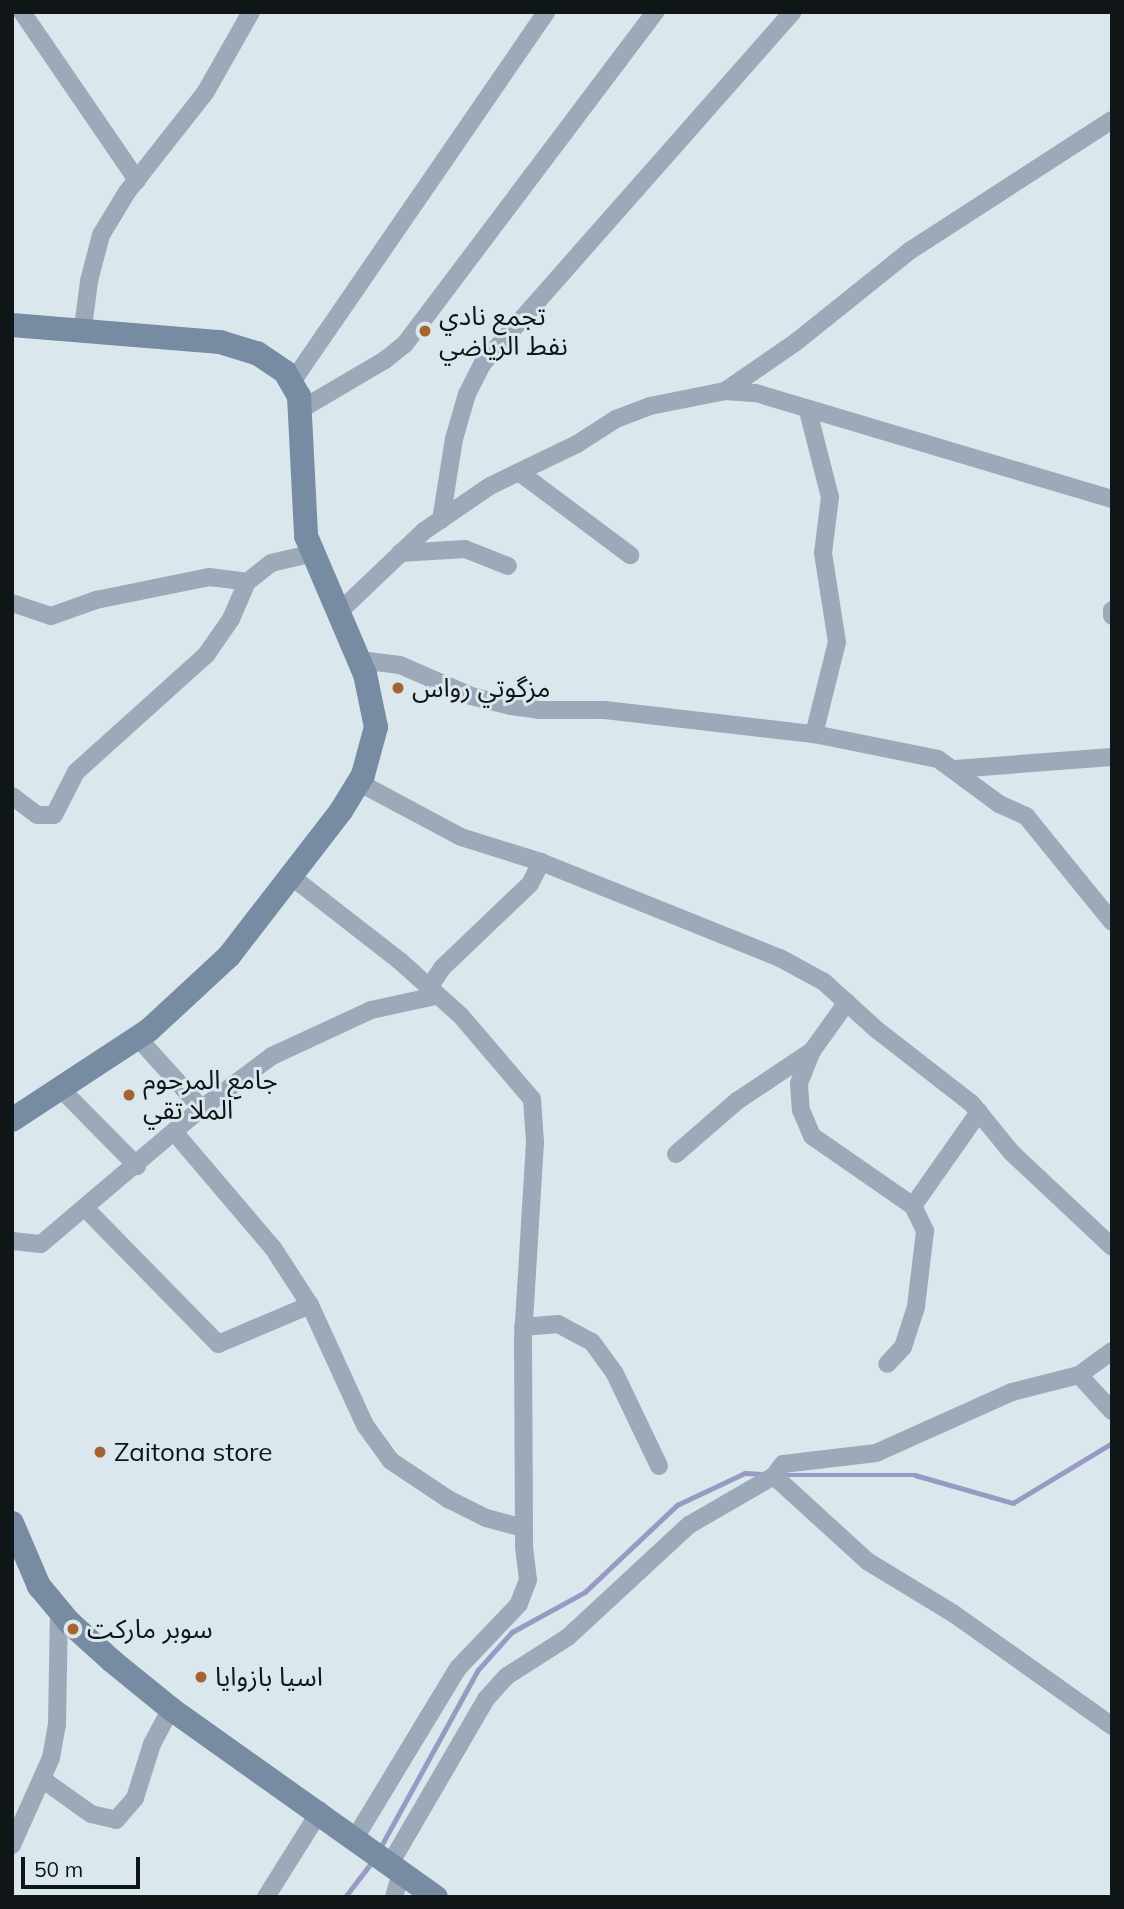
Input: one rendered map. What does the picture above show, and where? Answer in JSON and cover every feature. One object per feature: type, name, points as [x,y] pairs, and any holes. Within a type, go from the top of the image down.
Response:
[{"type":"street","points":[[22,12],[137,180]]},
{"type":"street","points":[[83,328],[89,281],[101,235],[137,180],[205,93],[251,12]]},
{"type":"street","points":[[292,382],[546,12]]},
{"type":"street","points":[[300,410],[385,360],[405,344],[655,12]]},
{"type":"street","points":[[441,520],[454,439],[483,363],[792,12]]},
{"type":"street","points":[[725,391],[796,342],[911,250],[1112,120]]},
{"type":"street","points":[[12,325],[83,328],[241,346],[276,363],[292,382],[300,410],[302,504],[314,552],[360,660],[376,727],[358,782],[292,877],[229,956],[138,1038],[62,1090],[12,1120]]},
{"type":"street","points":[[339,612],[400,554],[441,520],[519,472],[617,419],[650,406],[725,391],[757,393],[808,411],[1112,499]]},
{"type":"street","points":[[808,411],[830,497],[823,553],[837,642],[814,734]]},
{"type":"street","points":[[519,472],[630,555]]},
{"type":"street","points":[[400,554],[465,549],[508,566]]},
{"type":"street","points":[[12,796],[37,815],[54,815],[76,772],[206,655],[230,619],[247,582],[271,563],[314,552]]},
{"type":"street","points":[[12,603],[51,617],[96,600],[209,577],[247,582]]},
{"type":"street","points":[[360,660],[400,665],[471,696],[539,710],[605,710],[814,734],[938,759],[956,769],[999,804],[1026,816],[1112,922]]},
{"type":"street","points":[[956,769],[1112,757]]},
{"type":"street","points":[[358,782],[461,836],[541,862],[780,958],[824,982],[979,1112],[1012,1153],[1112,1248]]},
{"type":"street","points":[[432,992],[442,968],[530,884],[541,862]]},
{"type":"street","points":[[292,877],[400,961],[461,1016],[532,1099],[535,1142],[523,1327],[523,1528],[528,1580],[519,1604],[458,1668],[355,1838]]},
{"type":"street","points":[[12,1241],[41,1244],[202,1109],[272,1056],[371,1010],[432,992]]},
{"type":"street","points":[[847,1002],[812,1051],[799,1084],[801,1110],[812,1136],[913,1206],[925,1231],[916,1307],[903,1347],[887,1364]]},
{"type":"street","points":[[138,1038],[202,1109]]},
{"type":"street","points":[[676,1154],[737,1101],[812,1051]]},
{"type":"street","points":[[62,1090],[137,1166]]},
{"type":"street","points":[[913,1206],[979,1112]]},
{"type":"street","points":[[175,1133],[273,1248],[310,1305],[365,1425],[391,1461],[448,1499],[486,1518],[523,1528]]},
{"type":"street","points":[[86,1209],[218,1343],[310,1305]]},
{"type":"street","points":[[523,1327],[558,1324],[592,1342],[615,1374],[659,1466]]},
{"type":"street","points":[[394,1897],[395,1868],[486,1699],[507,1676],[568,1637],[689,1525],[774,1476],[783,1464],[876,1453],[1012,1392],[1079,1375],[1112,1351]]},
{"type":"street","points":[[1079,1375],[1112,1411]]},
{"type":"street","points":[[774,1476],[867,1561],[954,1614],[1112,1726]]},
{"type":"street","points":[[12,1523],[27,1567],[59,1610],[171,1709],[320,1811],[436,1897]]},
{"type":"street","points":[[12,1845],[42,1779],[57,1725],[59,1610]]},
{"type":"street","points":[[42,1779],[91,1814],[116,1820],[135,1798],[152,1744],[171,1709]]},
{"type":"street","points":[[265,1897],[320,1811]]},
{"type":"waterway","points":[[783,1475],[915,1475],[1013,1503],[1112,1443]]},
{"type":"waterway","points":[[380,1848],[478,1670],[512,1632],[585,1592],[677,1505],[745,1473],[764,1474]]},
{"type":"waterway","points":[[345,1897],[372,1862]]},
{"type":"place","name":"تجمع نادي نفط الرياضي","points":[[425,331]]},
{"type":"place","name":"مزگوتي رواس","points":[[398,688]]},
{"type":"place","name":"جامع المرحوم الملا تقي","points":[[129,1095]]},
{"type":"place","name":"Zaitona store","points":[[100,1452]]},
{"type":"place","name":"سوبر ماركت","points":[[73,1629]]},
{"type":"place","name":"اسيا بازوايا","points":[[201,1677]]}]
